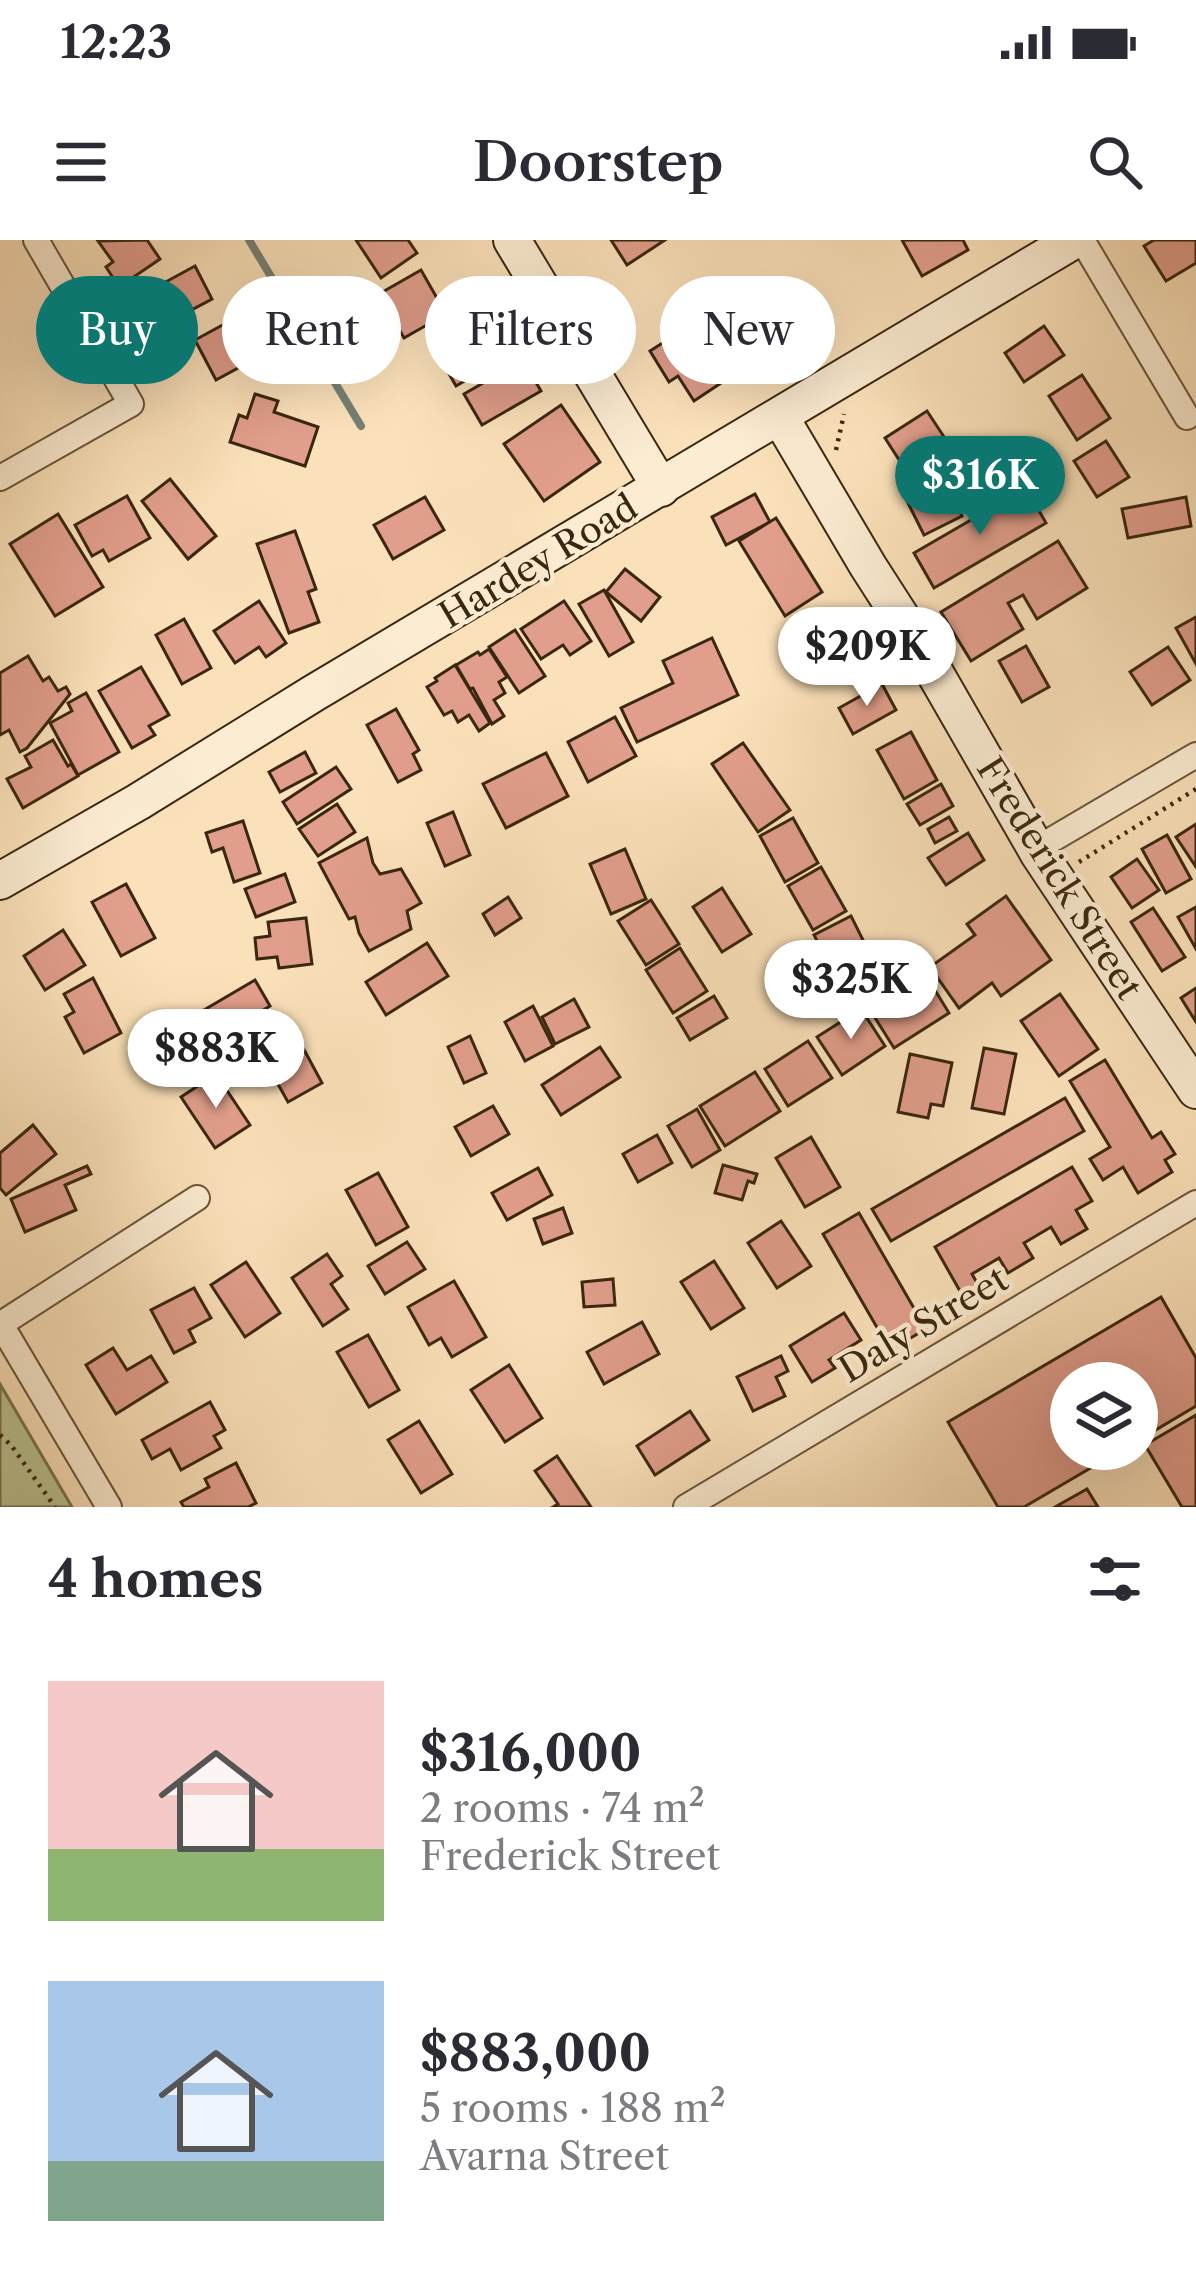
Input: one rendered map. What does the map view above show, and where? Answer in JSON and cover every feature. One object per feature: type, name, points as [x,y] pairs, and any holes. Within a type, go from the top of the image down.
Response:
[{"type":"main road","points":[[512,240],[662,488]]},
{"type":"main road","name":"Hardey Road","points":[[2,875],[137,802],[780,417],[1036,249],[1078,240]]},
{"type":"main road","name":"Frederick Street","points":[[780,417],[1045,863],[1196,1090]]},
{"type":"street","points":[[0,478],[131,404],[36,240]]},
{"type":"street","points":[[1078,240],[1187,417]]},
{"type":"street","points":[[1045,863],[1196,755]]},
{"type":"street","points":[[109,1507],[0,1324],[197,1198]]},
{"type":"street","name":"Daly Street","points":[[686,1507],[1196,1203]]},
{"type":"path","points":[[1045,863],[1196,789]]},
{"type":"path","points":[[0,1435],[56,1507]]},
{"type":"green space","points":[[0,1384],[72,1507],[0,1507]]},
{"type":"building","points":[[147,240],[160,259],[135,276],[112,276],[106,267],[113,262],[98,241]]},
{"type":"building","points":[[356,240],[408,240],[417,253],[380,276]]},
{"type":"building","points":[[611,240],[665,240],[627,265]]},
{"type":"building","points":[[902,240],[963,240],[968,250],[922,276]]},
{"type":"building","points":[[1154,240],[1196,240],[1196,263],[1166,281],[1144,246]]},
{"type":"building","points":[[195,266],[212,299],[198,306],[198,276],[177,276]]},
{"type":"building","points":[[421,270],[425,277],[425,326],[404,338],[401,333],[401,281]]},
{"type":"building","points":[[222,325],[222,377],[216,380],[198,346],[198,338]]},
{"type":"building","points":[[1044,326],[1064,355],[1024,382],[1005,353]]},
{"type":"building","points":[[660,345],[660,367],[650,351]]},
{"type":"building","points":[[1082,375],[1110,418],[1077,440],[1049,396]]},
{"type":"building","points":[[481,384],[537,384],[541,391],[482,425],[464,394]]},
{"type":"building","points":[[683,384],[720,384],[694,401]]},
{"type":"building","points":[[255,394],[278,401],[274,412],[318,427],[305,466],[230,442],[239,415],[247,418]]},
{"type":"building","points":[[561,405],[600,462],[544,501],[504,444]]},
{"type":"building","points":[[927,411],[954,452],[912,480],[885,438]]},
{"type":"building","points":[[1106,441],[1129,477],[1097,497],[1074,461]]},
{"type":"building","points":[[949,467],[964,496],[955,501],[962,516],[924,535],[902,491]]},
{"type":"building","points":[[170,479],[216,536],[188,559],[142,501]]},
{"type":"building","points":[[1026,488],[1046,523],[934,588],[914,553]]},
{"type":"building","points":[[755,494],[770,522],[726,545],[712,517]]},
{"type":"building","points":[[127,496],[150,538],[109,561],[103,550],[92,556],[75,525]]},
{"type":"building","points":[[425,497],[444,530],[393,559],[374,525]]},
{"type":"building","points":[[1186,497],[1191,526],[1128,538],[1122,509]]},
{"type":"building","points":[[58,514],[103,587],[55,616],[10,544]]},
{"type":"building","points":[[776,518],[822,592],[785,616],[739,541]]},
{"type":"building","points":[[295,531],[316,589],[308,592],[319,622],[289,633],[257,544]]},
{"type":"building","points":[[1058,541],[1087,588],[1037,619],[1023,595],[1008,603],[1023,629],[971,661],[941,612]]},
{"type":"building","points":[[625,569],[660,597],[641,621],[606,592]]},
{"type":"building","points":[[604,590],[633,642],[609,656],[579,604]]},
{"type":"building","points":[[259,601],[286,643],[266,657],[259,647],[235,663],[214,631]]},
{"type":"building","points":[[564,601],[591,641],[570,655],[563,645],[541,659],[521,629]]},
{"type":"building","points":[[1196,617],[1196,664],[1176,628]]},
{"type":"building","points":[[184,619],[211,668],[182,684],[156,635]]},
{"type":"building","points":[[515,630],[545,676],[519,693],[489,647]]},
{"type":"building","points":[[712,638],[738,695],[637,742],[621,708],[673,683],[663,661]]},
{"type":"building","points":[[1026,646],[1049,687],[1022,702],[999,661]]},
{"type":"building","points":[[1168,647],[1190,680],[1152,705],[1130,672]]},
{"type":"building","points":[[489,649],[507,677],[499,682],[505,693],[494,700],[504,716],[492,724],[456,665]]},
{"type":"building","points":[[28,656],[43,681],[49,677],[58,691],[66,687],[70,694],[20,752],[9,730],[0,735],[0,673]]},
{"type":"building","points":[[455,665],[490,723],[479,731],[469,715],[458,722],[452,711],[444,715],[427,687]]},
{"type":"building","points":[[141,667],[169,715],[149,726],[155,735],[132,748],[99,691]]},
{"type":"building","points":[[882,684],[896,710],[853,734],[839,708]]},
{"type":"building","points":[[86,693],[119,752],[78,775],[50,723],[72,711],[68,703]]},
{"type":"building","points":[[396,709],[419,750],[413,754],[421,770],[398,782],[367,725]]},
{"type":"building","points":[[615,717],[636,756],[588,782],[568,742]]},
{"type":"building","points":[[911,732],[937,780],[904,799],[877,750]]},
{"type":"building","points":[[53,740],[78,776],[23,808],[7,779],[31,767],[25,756]]},
{"type":"building","points":[[743,743],[790,810],[758,832],[712,764]]},
{"type":"building","points":[[305,752],[316,773],[280,792],[269,772]]},
{"type":"building","points":[[546,753],[568,796],[506,828],[483,784]]},
{"type":"building","points":[[336,767],[351,789],[297,824],[283,802]]},
{"type":"building","points":[[941,784],[953,806],[920,825],[907,804]]},
{"type":"building","points":[[337,804],[355,832],[318,856],[299,829]]},
{"type":"building","points":[[453,812],[470,855],[445,866],[427,823]]},
{"type":"building","points":[[949,817],[957,831],[935,843],[928,829]]},
{"type":"building","points":[[793,818],[818,863],[785,882],[760,836]]},
{"type":"building","points":[[243,821],[260,873],[234,882],[223,848],[212,852],[206,833]]},
{"type":"building","points":[[1196,824],[1196,867],[1176,837]]},
{"type":"building","points":[[968,833],[984,860],[946,885],[928,858]]},
{"type":"building","points":[[1167,835],[1191,879],[1166,893],[1142,849]]},
{"type":"building","points":[[367,838],[380,874],[401,869],[421,903],[407,911],[411,929],[369,951],[355,917],[349,919],[319,863]]},
{"type":"building","points":[[625,849],[646,899],[611,914],[590,864]]},
{"type":"building","points":[[1137,859],[1159,890],[1132,908],[1111,877]]},
{"type":"building","points":[[821,867],[846,911],[813,930],[788,886]]},
{"type":"building","points":[[285,874],[295,902],[256,917],[245,889]]},
{"type":"building","points":[[126,884],[155,938],[121,956],[92,902]]},
{"type":"building","points":[[722,888],[751,934],[722,952],[693,907]]},
{"type":"building","points":[[1006,896],[1051,960],[1001,996],[992,983],[959,1008],[930,967],[975,935],[967,924]]},
{"type":"building","points":[[508,897],[521,918],[495,935],[483,914]]},
{"type":"building","points":[[651,900],[679,944],[646,965],[618,921]]},
{"type":"building","points":[[1196,907],[1196,949],[1178,917]]},
{"type":"building","points":[[1153,908],[1185,957],[1162,971],[1131,922]]},
{"type":"building","points":[[851,916],[864,942],[827,960],[814,935]]},
{"type":"building","points":[[306,918],[312,964],[279,968],[277,957],[257,959],[255,938],[270,936],[268,922]]},
{"type":"building","points":[[63,930],[85,965],[45,990],[24,956]]},
{"type":"building","points":[[427,943],[448,976],[386,1015],[366,982]]},
{"type":"building","points":[[680,948],[707,991],[673,1013],[646,970]]},
{"type":"building","points":[[922,969],[949,1013],[894,1048],[867,1005]]},
{"type":"building","points":[[93,978],[121,1033],[84,1053],[65,1017],[74,1012],[64,994]]},
{"type":"building","points":[[255,980],[270,1006],[207,1043],[192,1017]]},
{"type":"building","points":[[1196,988],[1196,1022],[1181,998]]},
{"type":"building","points":[[1060,994],[1098,1049],[1059,1076],[1021,1021]]},
{"type":"building","points":[[714,996],[727,1018],[690,1040],[677,1018]]},
{"type":"building","points":[[574,999],[589,1027],[555,1044],[542,1017]]},
{"type":"building","points":[[533,1006],[553,1046],[525,1061],[505,1022]]},
{"type":"building","points":[[861,1009],[885,1046],[842,1075],[817,1037]]},
{"type":"building","points":[[295,1033],[322,1083],[288,1102],[260,1052]]},
{"type":"building","points":[[470,1036],[486,1073],[464,1083],[448,1047]]},
{"type":"building","points":[[808,1041],[832,1078],[788,1106],[765,1069]]},
{"type":"building","points":[[600,1047],[620,1077],[561,1115],[542,1085]]},
{"type":"building","points":[[984,1048],[1016,1054],[1004,1114],[972,1108]]},
{"type":"building","points":[[910,1054],[952,1063],[943,1106],[931,1104],[928,1118],[898,1112]]},
{"type":"building","points":[[1105,1060],[1152,1138],[1161,1132],[1175,1154],[1165,1160],[1172,1172],[1138,1193],[1123,1167],[1103,1180],[1090,1159],[1110,1147],[1070,1081]]},
{"type":"building","points":[[755,1072],[780,1111],[725,1146],[700,1106]]},
{"type":"building","points":[[216,1074],[250,1125],[215,1148],[181,1097]]},
{"type":"building","points":[[1065,1098],[1084,1131],[891,1241],[872,1209]]},
{"type":"building","points":[[493,1106],[509,1134],[471,1156],[455,1127]]},
{"type":"building","points":[[697,1109],[720,1150],[692,1167],[668,1126]]},
{"type":"building","points":[[33,1125],[56,1154],[6,1195],[0,1188],[0,1153]]},
{"type":"building","points":[[657,1135],[672,1163],[638,1182],[623,1154]]},
{"type":"building","points":[[811,1137],[840,1187],[805,1207],[776,1158]]},
{"type":"building","points":[[723,1165],[757,1174],[754,1183],[748,1181],[742,1200],[715,1193]]},
{"type":"building","points":[[87,1166],[91,1174],[65,1185],[76,1210],[25,1232],[11,1199]]},
{"type":"building","points":[[1072,1167],[1092,1201],[1076,1210],[1087,1229],[1061,1244],[1051,1227],[1024,1243],[1033,1258],[1008,1273],[999,1258],[972,1274],[981,1290],[965,1300],[935,1247]]},
{"type":"building","points":[[538,1168],[552,1195],[507,1220],[492,1193]]},
{"type":"building","points":[[378,1173],[408,1227],[376,1245],[346,1190]]},
{"type":"building","points":[[563,1208],[572,1233],[543,1244],[534,1219]]},
{"type":"building","points":[[859,1213],[926,1329],[890,1350],[823,1234]]},
{"type":"building","points":[[781,1221],[811,1266],[777,1288],[748,1243]]},
{"type":"building","points":[[407,1242],[425,1269],[385,1294],[368,1266]]},
{"type":"building","points":[[327,1254],[342,1276],[331,1284],[348,1309],[323,1326],[292,1278]]},
{"type":"building","points":[[714,1261],[744,1308],[711,1329],[681,1282]]},
{"type":"building","points":[[246,1262],[280,1313],[245,1337],[211,1285]]},
{"type":"building","points":[[613,1279],[615,1305],[584,1307],[582,1282]]},
{"type":"building","points":[[454,1281],[486,1337],[452,1357],[441,1338],[429,1345],[408,1307]]},
{"type":"building","points":[[194,1288],[211,1318],[189,1330],[195,1342],[174,1353],[151,1310]]},
{"type":"building","points":[[1161,1297],[1196,1358],[1196,1406],[1158,1429],[1158,1362],[1050,1362]]},
{"type":"building","points":[[844,1313],[861,1340],[829,1360],[835,1368],[812,1382],[790,1346]]},
{"type":"building","points":[[642,1322],[659,1354],[604,1384],[587,1352]]},
{"type":"building","points":[[368,1335],[399,1390],[369,1407],[337,1352]]},
{"type":"building","points":[[113,1348],[127,1370],[151,1356],[167,1382],[116,1414],[86,1365]]},
{"type":"building","points":[[781,1356],[788,1371],[776,1377],[785,1396],[753,1411],[737,1377]]},
{"type":"building","points":[[1050,1362],[1050,1470],[1087,1470],[1024,1507],[998,1507],[948,1422]]},
{"type":"building","points":[[509,1365],[542,1418],[505,1442],[471,1390]]},
{"type":"building","points":[[210,1402],[225,1430],[214,1436],[221,1448],[181,1470],[170,1449],[152,1459],[142,1440]]},
{"type":"building","points":[[690,1411],[709,1440],[655,1475],[637,1446]]},
{"type":"building","points":[[1196,1415],[1196,1507],[1182,1507],[1158,1467],[1158,1437]]},
{"type":"building","points":[[419,1421],[452,1474],[421,1493],[388,1440]]},
{"type":"building","points":[[557,1456],[591,1507],[553,1507],[558,1504],[535,1471]]},
{"type":"building","points":[[236,1463],[256,1503],[184,1507],[181,1502],[209,1487],[205,1479]]},
{"type":"building","points":[[1087,1489],[1098,1507],[1055,1507]]},
{"type":"waterway","points":[[249,240],[361,426]]}]
